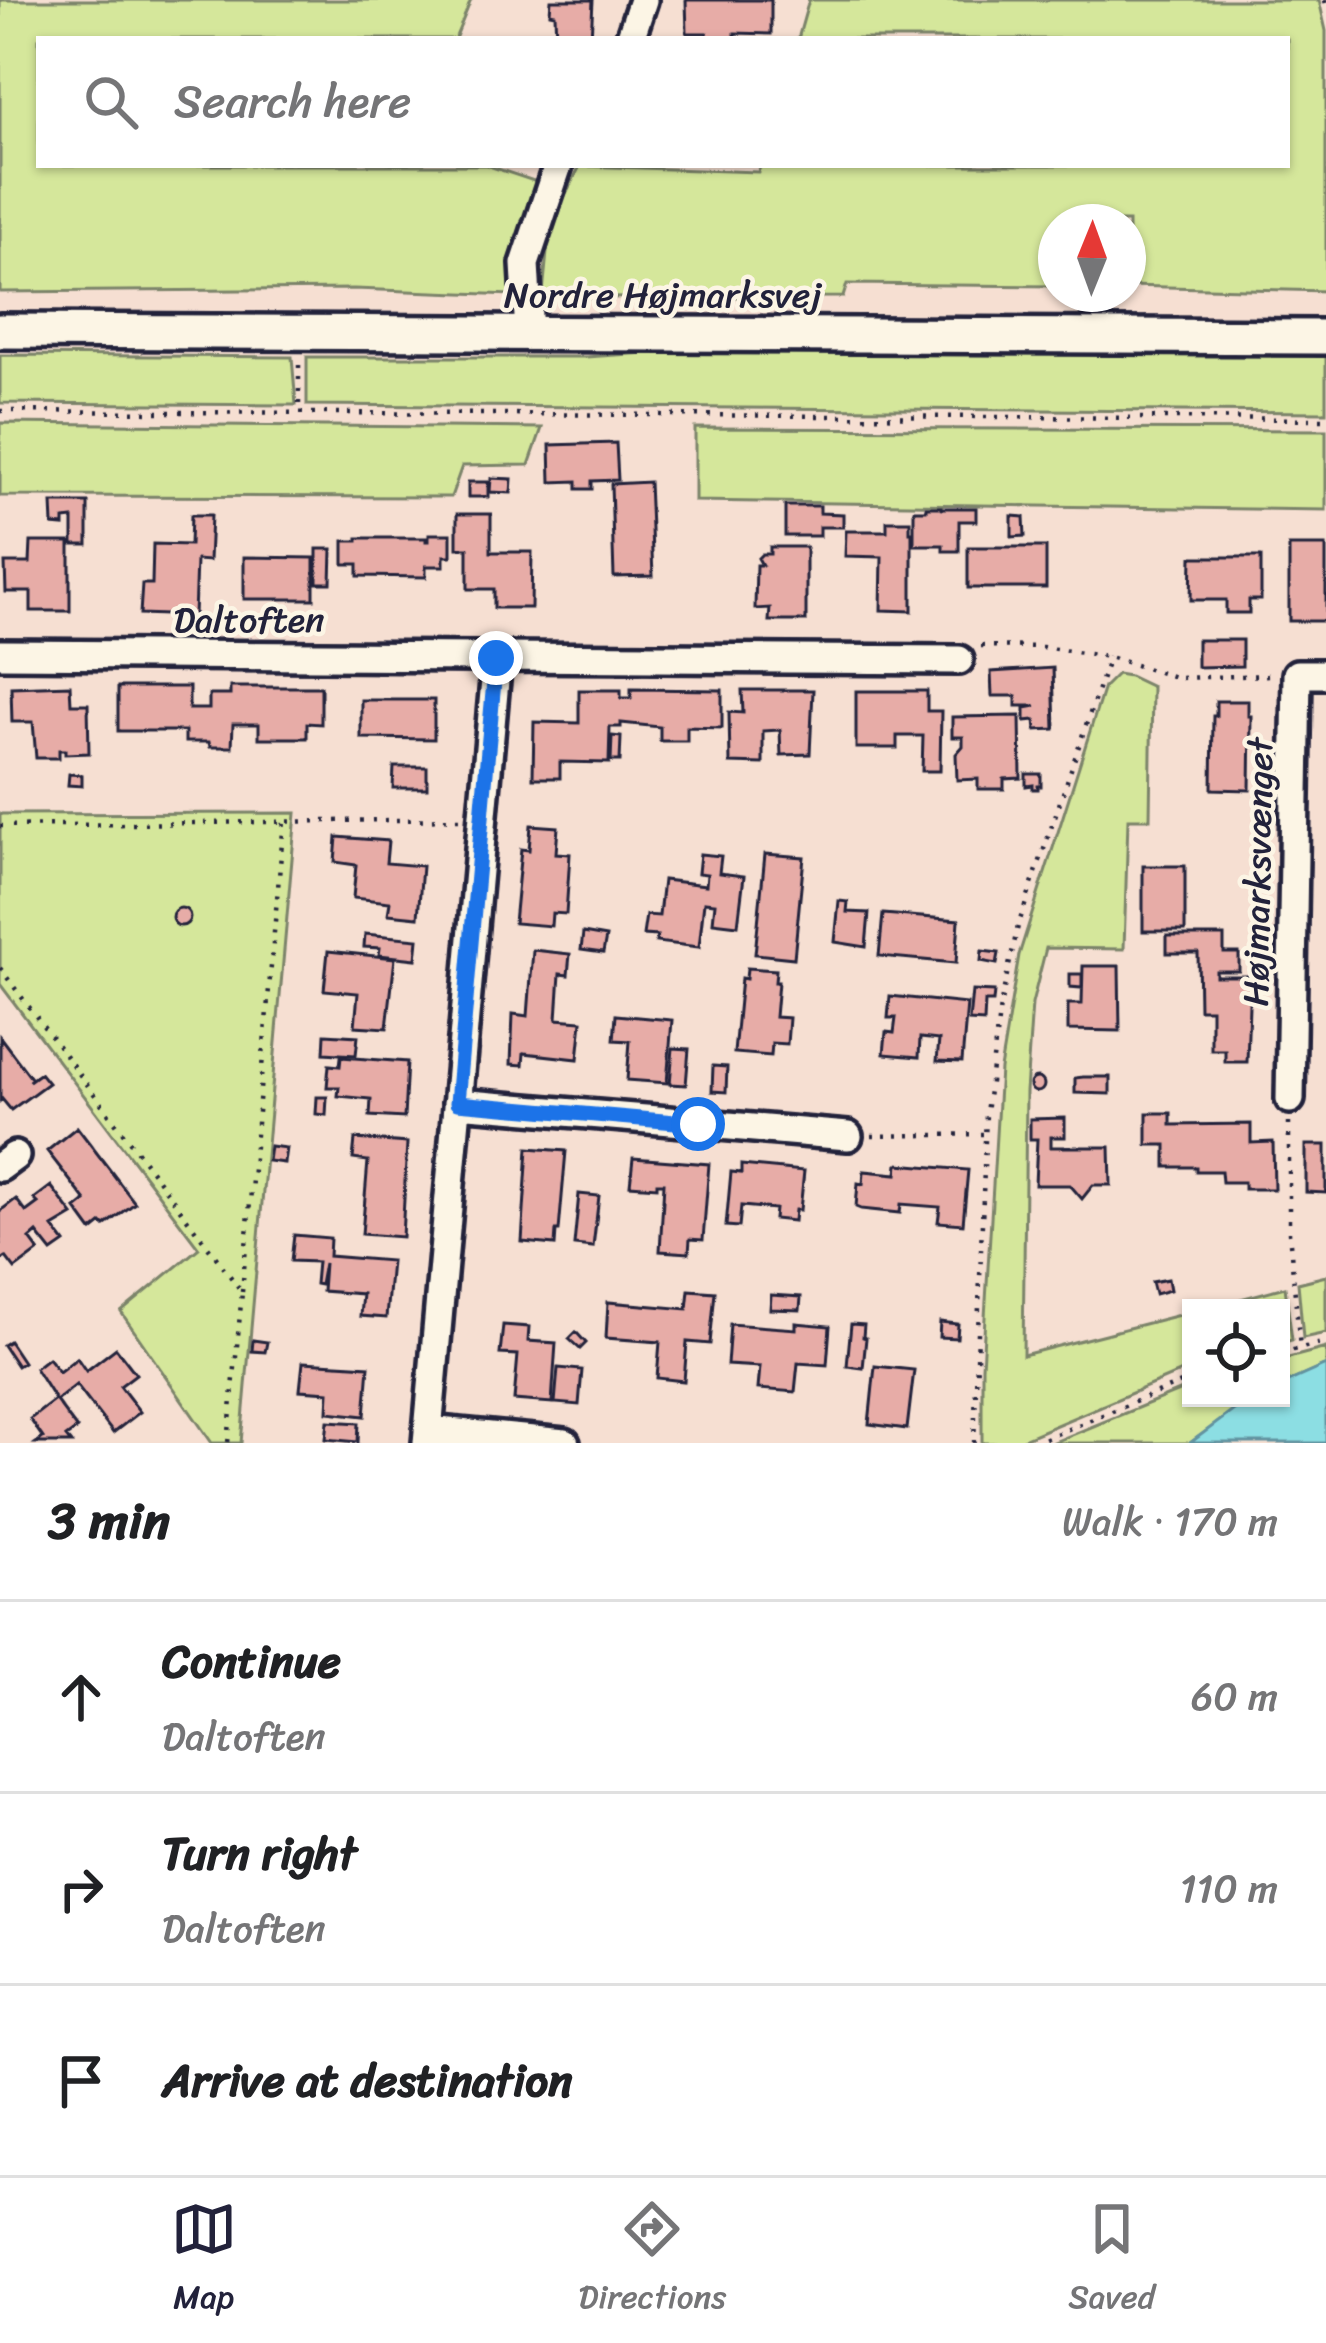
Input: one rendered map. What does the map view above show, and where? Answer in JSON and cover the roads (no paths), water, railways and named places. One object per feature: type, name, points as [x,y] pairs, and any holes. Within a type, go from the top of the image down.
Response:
[{"type":"street","points":[[631,36],[644,0]]},
{"type":"street","points":[[529,334],[525,264],[557,168]]},
{"type":"street","name":"Nordre Højmarksvej","points":[[0,331],[1326,337]]},
{"type":"street","name":"Daltoften","points":[[0,654],[958,660]]},
{"type":"street","points":[[496,658],[428,1436],[565,1443]]},
{"type":"street","name":"Højmarksvænget","points":[[1290,1099],[1297,674],[1326,674]]},
{"type":"street","points":[[457,1103],[848,1136]]},
{"type":"water","points":[[1326,1365],[1326,1443],[1190,1443],[1238,1407],[1290,1407],[1290,1381]]}]
